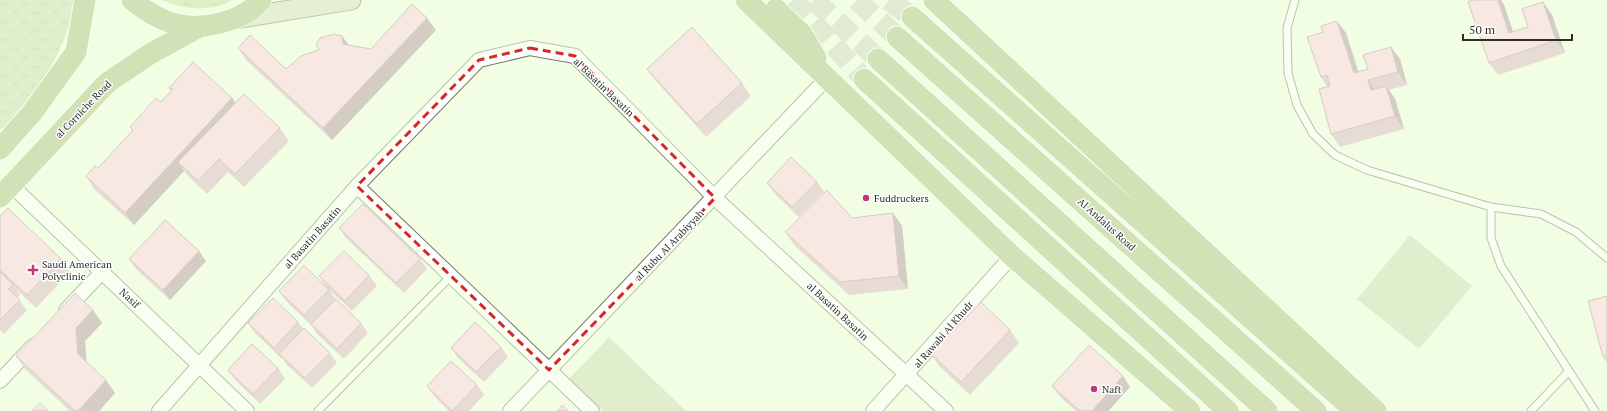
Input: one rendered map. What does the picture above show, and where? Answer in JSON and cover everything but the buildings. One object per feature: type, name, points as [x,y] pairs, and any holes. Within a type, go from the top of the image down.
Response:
[{"type":"main road","points":[[0,149],[32,113],[76,52],[85,0]]},
{"type":"main road","points":[[132,0],[148,13],[173,24],[201,26],[351,0]]},
{"type":"main road","points":[[232,20],[257,5],[261,0]]},
{"type":"main road","points":[[746,0],[1012,256],[1187,410]]},
{"type":"main road","points":[[767,0],[802,34],[827,78]]},
{"type":"main road","points":[[936,2],[1376,411]]},
{"type":"main road","points":[[912,17],[1355,411]]},
{"type":"main road","name":"al Corniche Road","points":[[5,191],[107,83],[150,54],[201,26]]},
{"type":"main road","name":"Al Andalus Road","points":[[897,37],[1316,411]]},
{"type":"main road","points":[[878,59],[1267,411]]},
{"type":"main road","points":[[864,78],[1228,411]]},
{"type":"street","name":"al Basatin Basatin","points":[[159,411],[357,186],[479,60],[530,48],[575,56],[715,198],[946,411]]},
{"type":"street","name":"al Rubu Al Arabiyyah","points":[[510,411],[715,198],[827,78]]},
{"type":"street","points":[[357,186],[592,411]]},
{"type":"street","name":"Nasif","points":[[5,191],[102,272],[200,364],[247,411]]},
{"type":"street","name":"al Rawabi Al Khudr","points":[[873,411],[908,375],[1012,256]]},
{"type":"street","points":[[59,318],[102,272]]},
{"type":"street","points":[[0,381],[43,335]]},
{"type":"lane","points":[[1295,0],[1287,28],[1288,73],[1297,104],[1313,134],[1335,155],[1367,170],[1491,207],[1542,214],[1576,232],[1607,258]]},
{"type":"lane","points":[[1491,207],[1491,238],[1501,266],[1595,411]]},
{"type":"lane","points":[[318,411],[451,276]]},
{"type":"lane","points":[[1531,411],[1569,371]]},
{"type":"highlighted area","points":[[530,48],[575,56],[715,198],[549,370],[357,186],[479,60]]},
{"type":"green space","points":[[0,0],[76,0],[65,37],[50,68],[30,97],[6,127],[0,129]]},
{"type":"green space","points":[[1410,235],[1472,286],[1419,349],[1357,299]]},
{"type":"green space","points":[[609,337],[686,411],[603,411],[569,379]]},
{"type":"water","points":[[162,0],[232,0],[215,7],[197,8],[179,6]]},
{"type":"tunnel","points":[[793,0],[864,79]]},
{"type":"tunnel","points":[[814,0],[878,59]]},
{"type":"tunnel","points":[[857,0],[897,37]]},
{"type":"tunnel","points":[[889,0],[912,17]]},
{"type":"place","name":"Fuddruckers","points":[[866,198]]},
{"type":"place","name":"Saudi American Polyclinic","points":[[33,270]]},
{"type":"place","name":"Naft","points":[[1094,389]]}]
